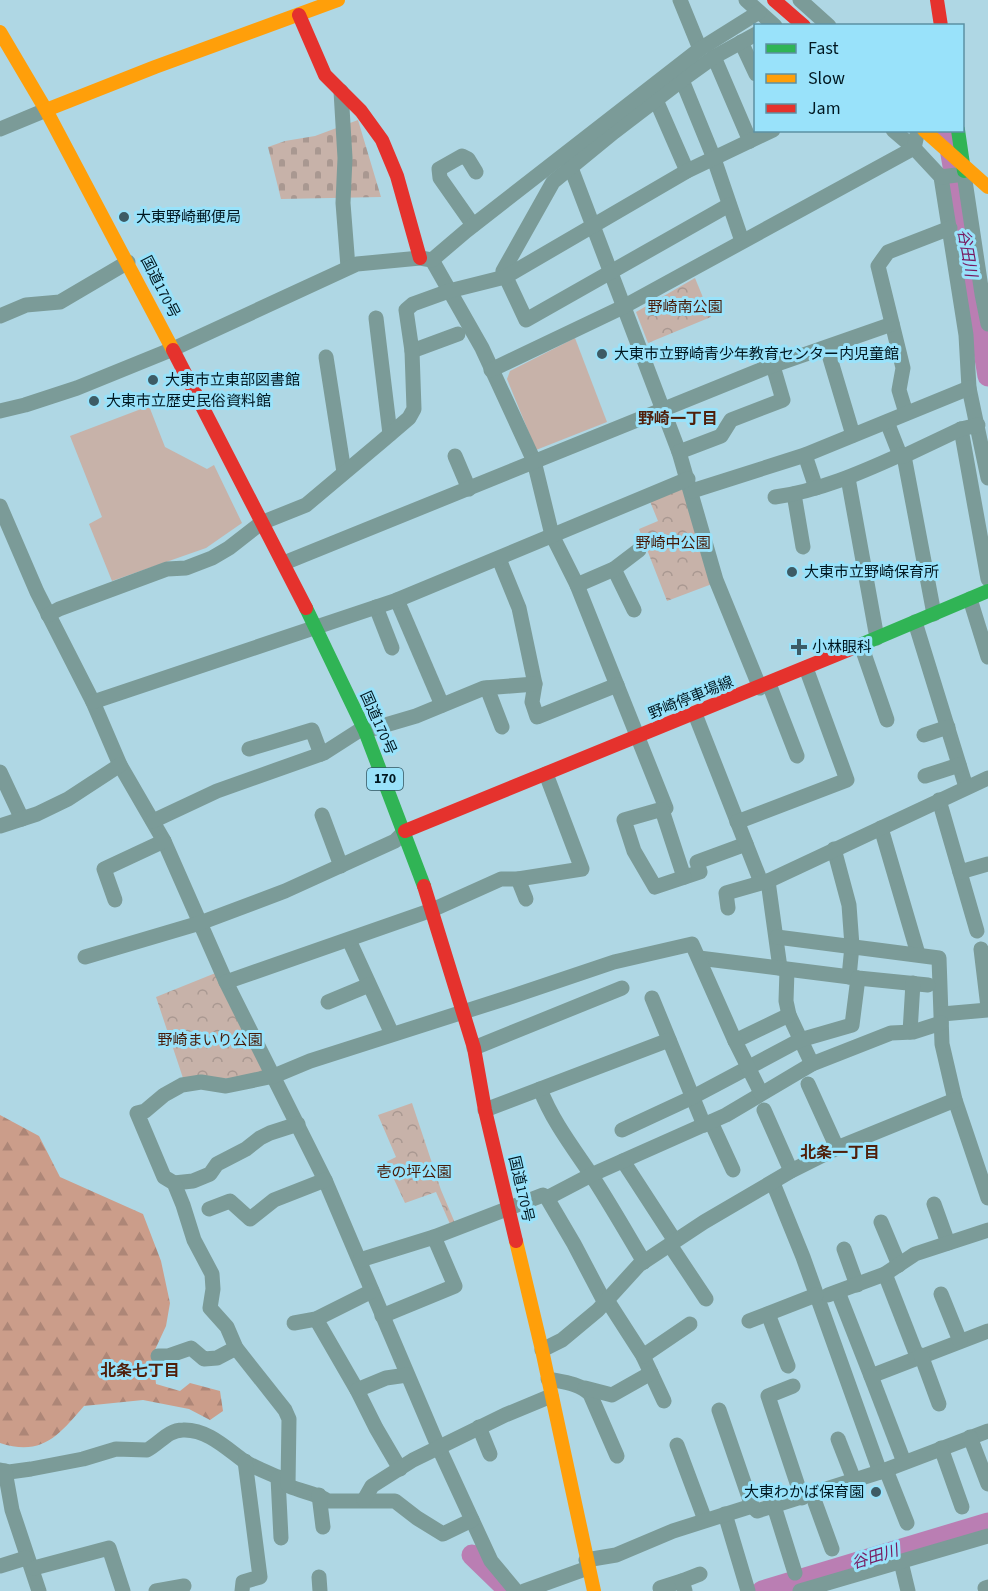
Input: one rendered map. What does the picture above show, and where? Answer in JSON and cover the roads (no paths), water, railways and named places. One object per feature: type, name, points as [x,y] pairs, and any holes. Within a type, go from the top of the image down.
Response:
[{"type":"main road","points":[[46,110],[172,60],[338,0]]},
{"type":"main road","points":[[774,0],[802,24]]},
{"type":"main road","points":[[937,0],[941,24]]},
{"type":"main road","points":[[299,15],[325,75],[362,111],[382,140],[426,259]]},
{"type":"main road","name":"国道170号","points":[[0,32],[46,110],[128,262],[261,523],[284,563],[364,729],[405,831],[474,1047],[485,1110],[542,1350],[594,1591]]},
{"type":"main road","points":[[926,132],[988,187]]},
{"type":"main road","points":[[958,132],[964,174]]},
{"type":"main road","name":"野崎停車場線","points":[[405,831],[765,686],[988,591]]},
{"type":"street","points":[[680,0],[700,49]]},
{"type":"street","points":[[746,0],[771,24]]},
{"type":"street","points":[[800,0],[828,24]]},
{"type":"street","points":[[729,204],[526,320],[503,271],[568,161],[700,49],[759,12]]},
{"type":"street","points":[[0,411],[77,388],[173,349],[348,267],[357,264],[426,259],[656,100],[714,57],[754,34]]},
{"type":"street","points":[[741,42],[754,70]]},
{"type":"street","points":[[714,57],[750,141]]},
{"type":"street","points":[[0,67],[17,59]]},
{"type":"street","points":[[681,80],[714,159],[742,240]]},
{"type":"street","points":[[341,91],[345,158],[343,203],[348,267]]},
{"type":"street","points":[[656,100],[687,171]]},
{"type":"street","points":[[0,129],[46,110]]},
{"type":"street","points":[[48,615],[167,569],[186,567],[212,558],[229,549],[261,523],[306,505],[390,434],[409,417],[414,409],[412,351],[406,310],[413,304],[449,291],[505,277],[687,171],[769,132]]},
{"type":"street","points":[[895,132],[941,177],[966,335],[969,388],[988,478]]},
{"type":"street","points":[[491,370],[623,307],[914,148],[918,132]]},
{"type":"street","points":[[473,225],[440,178],[438,169],[462,156],[468,159],[476,172]]},
{"type":"street","points":[[568,161],[679,452],[716,580],[797,756]]},
{"type":"street","points":[[941,177],[964,174],[981,294],[988,324]]},
{"type":"street","points":[[906,413],[899,390],[903,368],[878,266],[888,252],[950,228]]},
{"type":"street","points":[[426,259],[449,291],[482,348],[534,461],[552,535],[577,585],[666,808],[624,820],[634,851],[655,887],[699,872],[697,862],[746,844]]},
{"type":"street","points":[[0,316],[26,305],[60,302],[128,262]]},
{"type":"street","points":[[376,318],[390,434]]},
{"type":"street","points":[[284,563],[662,409],[773,366],[892,324]]},
{"type":"street","points":[[412,351],[458,334]]},
{"type":"street","points":[[827,348],[853,435]]},
{"type":"street","points":[[326,357],[344,472]]},
{"type":"street","points":[[679,452],[721,436],[731,420],[783,400],[773,366]]},
{"type":"street","points":[[93,702],[397,600],[552,535],[690,485],[805,455],[969,388]]},
{"type":"street","points":[[887,422],[902,455],[934,614]]},
{"type":"street","points":[[775,497],[794,494],[848,478],[961,429],[978,425]]},
{"type":"street","points":[[961,429],[981,499],[988,579]]},
{"type":"street","points":[[805,455],[816,488]]},
{"type":"street","points":[[455,456],[469,489]]},
{"type":"street","points":[[848,478],[877,638]]},
{"type":"street","points":[[794,494],[803,547]]},
{"type":"street","points":[[0,506],[48,615],[93,702],[120,765],[164,842],[226,982],[326,1180],[407,1376],[491,1561],[516,1591]]},
{"type":"street","points":[[577,585],[615,568],[639,550]]},
{"type":"street","points":[[499,558],[519,608],[535,684],[532,702],[537,717],[617,685]]},
{"type":"street","points":[[615,568],[634,610]]},
{"type":"street","points":[[970,599],[988,657]]},
{"type":"street","points":[[397,600],[442,705]]},
{"type":"street","points":[[376,607],[392,648]]},
{"type":"street","points":[[915,622],[966,787]]},
{"type":"street","points":[[861,645],[887,720]]},
{"type":"street","points":[[737,822],[848,780],[806,668]]},
{"type":"street","points":[[153,821],[227,788],[321,754],[364,729],[416,716],[487,688],[535,684]]},
{"type":"street","points":[[487,688],[502,727]]},
{"type":"street","points":[[695,714],[746,844],[765,881],[783,969],[789,1015],[812,1064]]},
{"type":"street","points":[[924,735],[948,727]]},
{"type":"street","points":[[249,749],[312,730],[321,754]]},
{"type":"street","points":[[0,826],[37,814],[68,799],[120,765]]},
{"type":"street","points":[[925,776],[959,765]]},
{"type":"street","points":[[0,772],[22,819]]},
{"type":"street","points":[[226,982],[432,910],[501,879],[518,879],[582,869],[546,774]]},
{"type":"street","points":[[728,908],[726,892],[765,881],[988,778]]},
{"type":"street","points":[[939,800],[977,931]]},
{"type":"street","points":[[662,810],[684,877]]},
{"type":"street","points":[[322,815],[340,866]]},
{"type":"street","points":[[881,828],[918,954]]},
{"type":"street","points":[[86,957],[200,923],[285,891],[395,841],[405,831]]},
{"type":"street","points":[[116,900],[104,869],[164,842]]},
{"type":"street","points":[[622,1130],[691,1098],[800,1040],[852,1025],[853,977],[849,905],[834,849]]},
{"type":"street","points":[[960,872],[988,864]]},
{"type":"street","points":[[518,879],[526,899]]},
{"type":"street","points":[[973,915],[988,911]]},
{"type":"street","points":[[777,937],[939,958],[942,1044],[955,1100],[988,1198]]},
{"type":"street","points":[[348,940],[392,1035]]},
{"type":"street","points":[[281,1538],[289,1419],[285,1410],[236,1347],[227,1327],[210,1308],[213,1289],[212,1274],[194,1240],[174,1184],[164,1177],[137,1113],[145,1111],[164,1095],[182,1085],[201,1082],[226,1086],[274,1076],[310,1061],[614,962],[692,944],[761,1094]]},
{"type":"street","points":[[547,1198],[591,1175],[707,1123],[812,1064],[891,1033],[910,1032],[941,1019],[988,1009],[981,949]]},
{"type":"street","points":[[699,958],[920,984],[910,1032]]},
{"type":"street","points":[[328,1002],[369,985]]},
{"type":"street","points":[[474,1047],[622,988]]},
{"type":"street","points":[[652,998],[691,1098],[733,1170]]},
{"type":"street","points":[[735,1041],[789,1015]]},
{"type":"street","points":[[485,1110],[669,1040]]},
{"type":"street","points":[[808,1084],[837,1148]]},
{"type":"street","points":[[540,1089],[559,1129],[591,1175],[644,1262]]},
{"type":"street","points":[[542,1350],[562,1340],[606,1302],[644,1262],[704,1222],[791,1171],[837,1148],[955,1100]]},
{"type":"street","points":[[764,1110],[791,1171]]},
{"type":"street","points":[[174,1184],[194,1182],[210,1174],[217,1164],[246,1149],[260,1138],[298,1124]]},
{"type":"street","points":[[623,1161],[706,1299]]},
{"type":"street","points":[[209,1209],[230,1201],[250,1219],[274,1200],[326,1180]]},
{"type":"street","points":[[773,1183],[883,1471],[907,1523]]},
{"type":"street","points":[[360,1260],[434,1237],[543,1195],[547,1198],[606,1302],[643,1356],[664,1401]]},
{"type":"street","points":[[934,1204],[948,1243]]},
{"type":"street","points":[[881,1222],[899,1265]]},
{"type":"street","points":[[749,1321],[885,1275],[915,1254],[988,1230]]},
{"type":"street","points":[[382,1316],[455,1286],[434,1237]]},
{"type":"street","points":[[844,1249],[857,1285]]},
{"type":"street","points":[[885,1275],[939,1404]]},
{"type":"street","points":[[294,1323],[316,1319],[372,1291]]},
{"type":"street","points":[[838,1292],[904,1462]]},
{"type":"street","points":[[941,1294],[960,1341]]},
{"type":"street","points":[[768,1314],[788,1366]]},
{"type":"street","points":[[316,1319],[357,1390],[375,1428],[400,1468]]},
{"type":"street","points":[[643,1356],[690,1324]]},
{"type":"street","points":[[871,1376],[988,1331]]},
{"type":"street","points":[[158,1356],[168,1356],[191,1348],[204,1359],[217,1358],[236,1347]]},
{"type":"street","points":[[548,1379],[612,1395],[651,1374]]},
{"type":"street","points":[[357,1390],[386,1378],[407,1376]]},
{"type":"street","points":[[793,1386],[768,1396],[807,1496],[832,1549]]},
{"type":"street","points":[[585,1388],[590,1394],[617,1456]]},
{"type":"street","points":[[364,1500],[372,1486],[438,1446],[551,1396]]},
{"type":"street","points":[[719,1410],[752,1506],[757,1511],[883,1471],[988,1431]]},
{"type":"street","points":[[479,1428],[490,1454]]},
{"type":"street","points":[[4,1475],[9,1472],[83,1459],[116,1449],[147,1450],[169,1433],[181,1430],[196,1431],[214,1439],[245,1461],[283,1482],[319,1495],[328,1501],[395,1501],[443,1534],[472,1520]]},
{"type":"street","points":[[970,1437],[988,1484]]},
{"type":"street","points":[[838,1439],[854,1480]]},
{"type":"street","points":[[677,1445],[705,1520]]},
{"type":"street","points":[[941,1448],[962,1507]]},
{"type":"street","points":[[242,1591],[243,1582],[260,1577],[245,1461]]},
{"type":"street","points":[[4,1475],[6,1512],[41,1591]]},
{"type":"street","points":[[4,1475],[15,1504],[30,1563]]},
{"type":"street","points":[[319,1495],[323,1527]]},
{"type":"street","points":[[524,1591],[587,1564],[705,1520],[752,1506]]},
{"type":"street","points":[[774,1506],[795,1573]]},
{"type":"street","points":[[725,1514],[748,1590]]},
{"type":"street","points":[[801,1591],[849,1584],[886,1564],[902,1562],[988,1536]]},
{"type":"street","points":[[0,1566],[30,1563],[109,1548],[121,1590]]},
{"type":"street","points":[[902,1562],[908,1591]]},
{"type":"street","points":[[660,1588],[683,1586],[700,1574]]},
{"type":"street","points":[[156,1591],[184,1586]]},
{"type":"waterway","name":"谷田川","points":[[947,132],[988,376]]},
{"type":"waterway","name":"谷田川","points":[[762,1591],[988,1523]]},
{"type":"waterway","name":"谷田川","points":[[472,1555],[503,1585]]},
{"type":"place","name":"大東野崎郵便局","points":[[124,217]]},
{"type":"place","name":"大東市立野崎青少年教育センター内児童館","points":[[602,354]]},
{"type":"place","name":"大東市立東部図書館","points":[[153,380]]},
{"type":"place","name":"大東市立歴史民俗資料館","points":[[94,401]]},
{"type":"place","name":"大東市立野崎保育所","points":[[792,572]]},
{"type":"place","name":"小林眼科","points":[[799,647]]},
{"type":"place","name":"大東わかば保育園","points":[[876,1492]]},
{"type":"district","name":"野崎一丁目","points":[[678,419]]},
{"type":"district","name":"北条一丁目","points":[[840,1153]]},
{"type":"district","name":"北条七丁目","points":[[140,1371]]},
{"type":"park label","name":"野崎南公園","points":[[685,307]]},
{"type":"park label","name":"野崎中公園","points":[[673,543]]},
{"type":"park label","name":"野崎まいり公園","points":[[210,1040]]},
{"type":"park label","name":"壱の坪公園","points":[[414,1172]]}]
